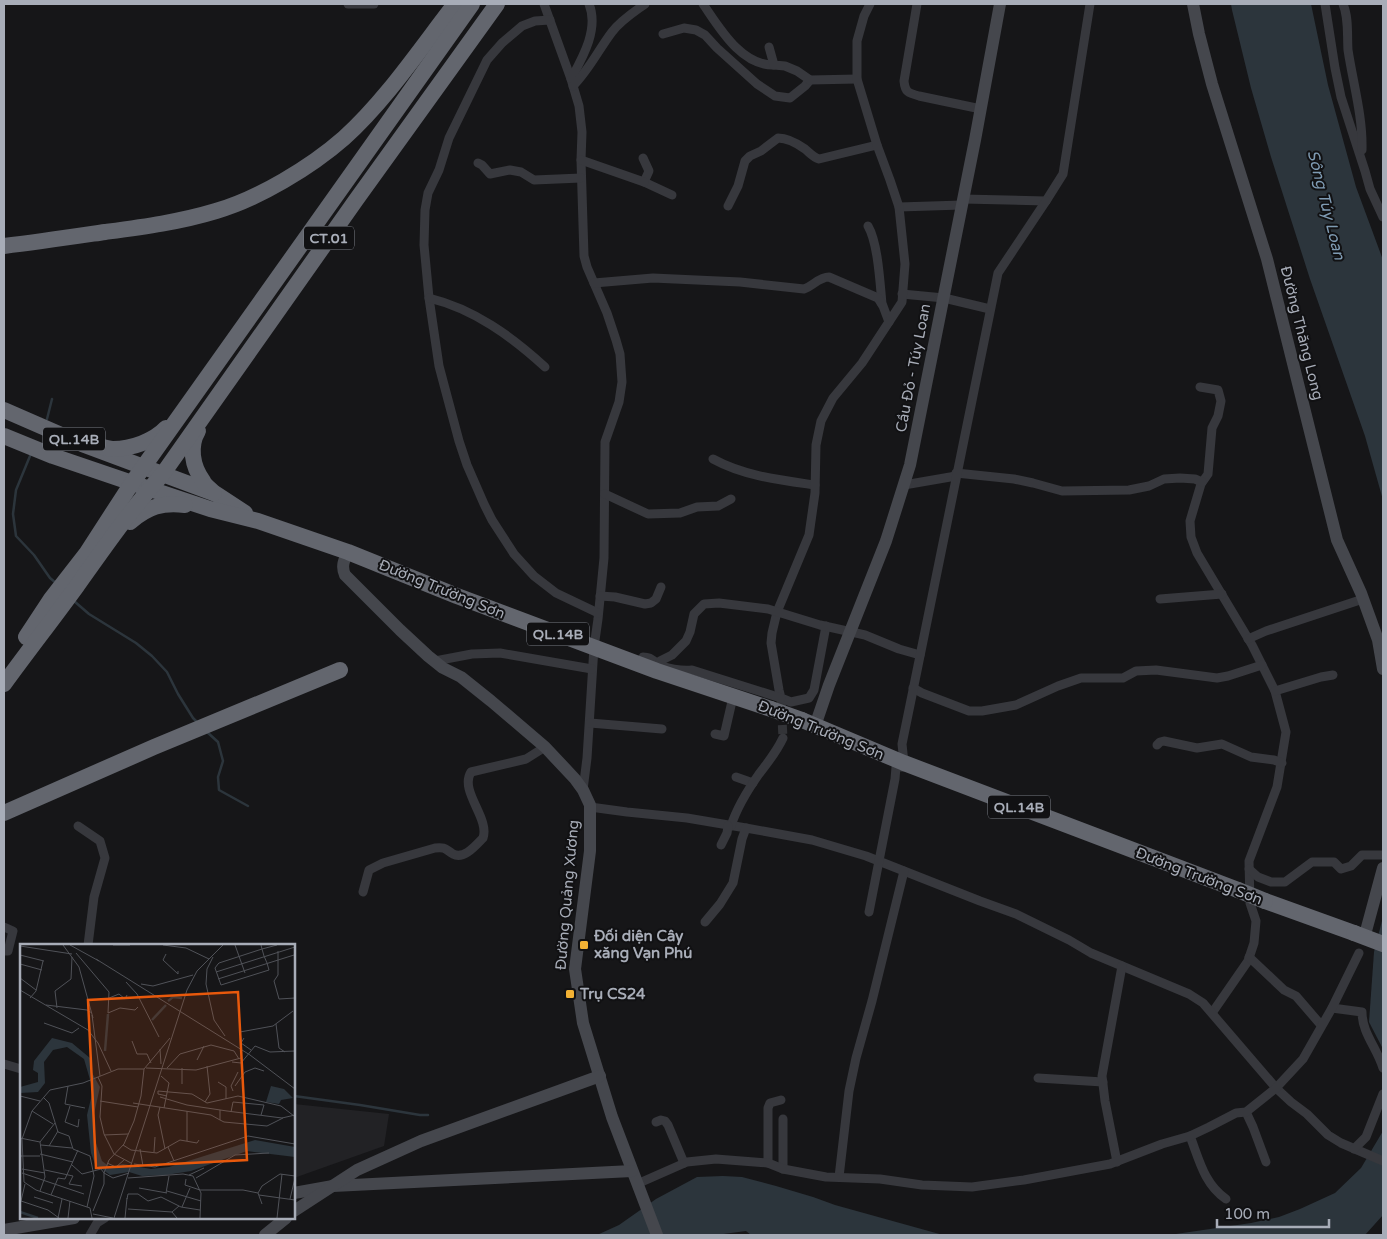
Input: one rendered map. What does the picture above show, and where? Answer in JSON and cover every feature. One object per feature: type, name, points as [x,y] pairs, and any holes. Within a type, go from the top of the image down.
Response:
[{"type":"highway","points":[[4,246],[130,229],[180,220],[218,210],[254,197],[318,159],[344,138],[372,110],[455,4]]},
{"type":"highway","name":"CT.01","points":[[144,467],[341,186],[472,4]]},
{"type":"highway","name":"CT.01","points":[[162,474],[497,4]]},
{"type":"highway","points":[[63,435],[92,445],[114,449],[146,441],[160,435],[175,420],[204,382]]},
{"type":"highway","points":[[4,670],[73,582],[122,529],[141,513],[151,507],[170,504],[213,502],[196,468],[192,449],[194,437],[220,393]]},
{"type":"highway","name":"Đường Trường Sơn","points":[[4,410],[82,444],[162,474],[213,502],[258,521],[348,552],[457,596],[640,665],[733,697],[776,704],[809,723],[904,764],[1265,901],[1360,932],[1383,944]]},
{"type":"highway","name":"Đường Trường Sơn","points":[[4,436],[53,456],[150,488],[213,502]]},
{"type":"highway","points":[[73,582],[86,554],[132,482],[144,467]]},
{"type":"highway","points":[[94,560],[162,474]]},
{"type":"highway","points":[[4,684],[55,604]]},
{"type":"highway","points":[[4,813],[178,737],[337,671]]},
{"type":"street","points":[[348,4],[374,4]]},
{"type":"street","points":[[544,4],[579,106],[582,132],[581,178],[584,256],[618,347],[622,382],[619,402],[605,442],[604,558],[592,669],[590,723],[583,790]]},
{"type":"street","points":[[572,82],[590,35],[592,12],[589,4]]},
{"type":"street","points":[[572,82],[584,75],[614,30],[627,17],[645,4]]},
{"type":"street","points":[[703,4],[738,49],[756,62],[785,66],[797,71],[810,80],[857,79]]},
{"type":"street","points":[[776,704],[779,690],[771,643],[777,612],[809,535],[815,485],[816,445],[821,421],[833,398],[862,363],[902,302],[905,264],[898,207],[857,79],[857,42],[864,16],[870,4]]},
{"type":"street","points":[[917,4],[904,81],[905,88],[909,93],[919,96],[981,109]]},
{"type":"street","name":"Cầu Đỏ - Túy Loan","points":[[809,723],[829,685],[851,633],[886,541],[910,465],[963,202],[1000,4]]},
{"type":"street","points":[[869,912],[895,771],[896,767],[902,767],[904,764],[902,744],[998,273],[1063,174],[1090,4]]},
{"type":"street","name":"Đường Thăng Long","points":[[1193,4],[1198,34],[1212,84],[1267,259],[1337,540],[1363,599],[1378,640],[1383,669]]},
{"type":"street","points":[[1325,4],[1337,79],[1370,189],[1383,216]]},
{"type":"street","points":[[1343,4],[1361,131],[1361,158]]},
{"type":"street","points":[[550,20],[528,23],[514,32],[487,60],[449,138],[439,170],[428,193],[425,210],[424,245],[429,298],[439,366],[459,440],[478,492],[492,520],[514,554],[534,576],[556,594],[598,613]]},
{"type":"street","points":[[663,34],[684,28],[696,30],[705,35],[757,84],[775,96],[790,98],[810,80]]},
{"type":"street","points":[[769,47],[774,65]]},
{"type":"street","points":[[728,206],[738,186],[745,161],[778,138],[783,138],[796,144],[805,149],[814,158],[820,159],[877,145]]},
{"type":"street","points":[[643,158],[649,171],[644,182]]},
{"type":"street","points":[[581,160],[644,182],[672,195]]},
{"type":"street","points":[[478,163],[490,174],[510,170],[521,172],[534,180],[581,178]]},
{"type":"street","points":[[898,207],[963,202],[1046,201]]},
{"type":"street","points":[[868,226],[872,233],[875,248],[882,306]]},
{"type":"street","points":[[594,283],[653,278],[740,282],[804,289],[809,288],[824,277],[829,277],[878,298],[889,322]]},
{"type":"street","points":[[902,294],[944,298],[990,308]]},
{"type":"street","points":[[429,298],[458,307],[478,317],[505,334],[545,367]]},
{"type":"street","points":[[1200,387],[1218,390],[1221,401],[1218,416],[1212,428],[1208,474],[1202,482],[1190,521],[1191,537],[1197,553],[1248,639],[1275,691],[1286,732],[1277,787],[1249,860],[1250,903],[1256,921],[1254,943],[1248,961],[1212,1012]]},
{"type":"street","points":[[712,459],[752,474],[815,485]]},
{"type":"street","points":[[904,485],[956,474],[1014,479],[1062,491],[1129,490],[1157,483],[1164,479],[1195,479],[1202,482]]},
{"type":"street","points":[[605,494],[648,514],[680,513],[697,507],[718,506],[731,499]]},
{"type":"street","name":"Đường Quảng Xương","points":[[348,552],[342,568],[345,575],[434,661],[460,677],[546,747],[583,790],[590,806],[590,851],[575,969],[582,1023],[612,1117],[657,1235]]},
{"type":"street","points":[[600,596],[615,597],[645,604],[651,603],[656,599],[662,587]]},
{"type":"street","points":[[1160,599],[1222,594]]},
{"type":"street","points":[[1248,639],[1266,631],[1363,599]]},
{"type":"street","points":[[658,664],[672,655],[686,640],[694,614],[704,604],[719,603],[768,609],[851,633],[865,635],[899,649],[920,655]]},
{"type":"street","points":[[640,665],[643,657],[653,659],[658,664],[684,671],[692,670],[776,704],[791,702],[809,698],[814,690],[826,626]]},
{"type":"street","points":[[434,661],[472,654],[500,653],[592,669]]},
{"type":"street","points":[[913,688],[969,712],[1016,705],[1081,678],[1124,678],[1136,671],[1156,670],[1217,678],[1262,665]]},
{"type":"street","points":[[1275,691],[1334,675]]},
{"type":"street","points":[[715,734],[724,736],[733,697]]},
{"type":"street","points":[[590,723],[662,729]]},
{"type":"street","points":[[721,845],[743,798],[775,755],[783,738]]},
{"type":"street","points":[[1157,745],[1164,741],[1197,748],[1222,744],[1251,757],[1282,763]]},
{"type":"street","points":[[363,892],[369,870],[383,863],[435,848],[444,848],[457,856],[466,853],[485,835],[483,824],[468,783],[471,772],[526,759],[546,747]]},
{"type":"street","points":[[736,777],[753,783]]},
{"type":"street","points":[[590,806],[687,818],[812,840],[866,856],[980,902],[1016,914],[1091,952],[1189,994],[1203,1003],[1290,1102],[1307,1114],[1328,1135],[1383,1161]]},
{"type":"street","points":[[78,826],[100,841],[105,858],[94,897],[88,944]]},
{"type":"street","points":[[705,922],[720,904],[733,883],[746,828]]},
{"type":"street","points":[[1249,868],[1258,877],[1271,882],[1284,882],[1312,862],[1334,862],[1341,868],[1351,866],[1362,855],[1383,855]]},
{"type":"street","points":[[1360,932],[1383,868]]},
{"type":"street","points":[[839,1177],[856,1058],[904,871]]},
{"type":"street","points":[[4,927],[13,931],[8,950],[4,951]]},
{"type":"street","points":[[639,1187],[684,1163],[716,1159],[768,1163],[783,1169],[818,1176],[880,1179],[922,1185],[972,1187],[1024,1180],[1117,1162],[1162,1144],[1190,1136],[1236,1113],[1246,1112],[1276,1088],[1304,1058],[1332,1008],[1359,953]]},
{"type":"street","points":[[1249,957],[1284,990],[1296,996],[1321,1025]]},
{"type":"street","points":[[1117,1162],[1103,1082],[1104,1060],[1122,966]]},
{"type":"street","points":[[1332,1008],[1362,1012],[1364,1031],[1379,1056],[1383,1068]]},
{"type":"street","points":[[4,1064],[20,1069]]},
{"type":"street","points":[[295,1210],[357,1170],[421,1141],[600,1076]]},
{"type":"street","points":[[1038,1078],[1103,1082]]},
{"type":"street","points":[[1358,1150],[1366,1137],[1383,1094]]},
{"type":"street","points":[[768,1163],[768,1108],[770,1103],[781,1100]]},
{"type":"street","points":[[1246,1112],[1266,1162]]},
{"type":"street","points":[[783,1119],[783,1169]]},
{"type":"street","points":[[656,1122],[665,1121],[668,1125],[684,1163]]},
{"type":"street","points":[[1190,1136],[1207,1179],[1219,1194],[1226,1199]]},
{"type":"street","points":[[295,1193],[333,1186],[632,1171]]},
{"type":"street","points":[[4,1230],[68,1219]]},
{"type":"street","points":[[90,1235],[97,1223],[103,1219]]},
{"type":"street","points":[[265,1235],[285,1219]]},
{"type":"shaded area","points":[[295,1104],[389,1114],[384,1146],[295,1178]]},
{"type":"water","name":"Sông Túy Loan","points":[[1231,4],[1311,4],[1328,85],[1356,187],[1383,260],[1383,500],[1365,436],[1310,279],[1271,157],[1251,88]]},
{"type":"water","points":[[1383,917],[1383,1049],[1369,1022],[1374,952]]},
{"type":"water","points":[[1383,1131],[1383,1215],[1365,1235],[1169,1235],[1279,1217],[1335,1193],[1361,1168]]},
{"type":"water","points":[[697,1177],[742,1177],[776,1186],[835,1205],[943,1235],[751,1235],[746,1231],[716,1235],[597,1235],[619,1225],[656,1199]]},
{"type":"waterway","points":[[47,419],[52,399]]},
{"type":"waterway","points":[[30,456],[16,490],[13,514],[16,536],[56,583]]},
{"type":"waterway","points":[[74,601],[89,614],[136,643],[152,656],[167,672],[178,694],[198,723]]},
{"type":"waterway","points":[[207,732],[218,742],[223,761],[218,777],[219,790],[248,806]]},
{"type":"waterway","points":[[295,1096],[428,1115]]},
{"type":"tunnel","points":[[781,698],[783,738]]},
{"type":"place","name":"Đối diện Cây xăng Vạn Phú","points":[[584,945]]},
{"type":"place","name":"Trụ CS24","points":[[570,994]]}]
